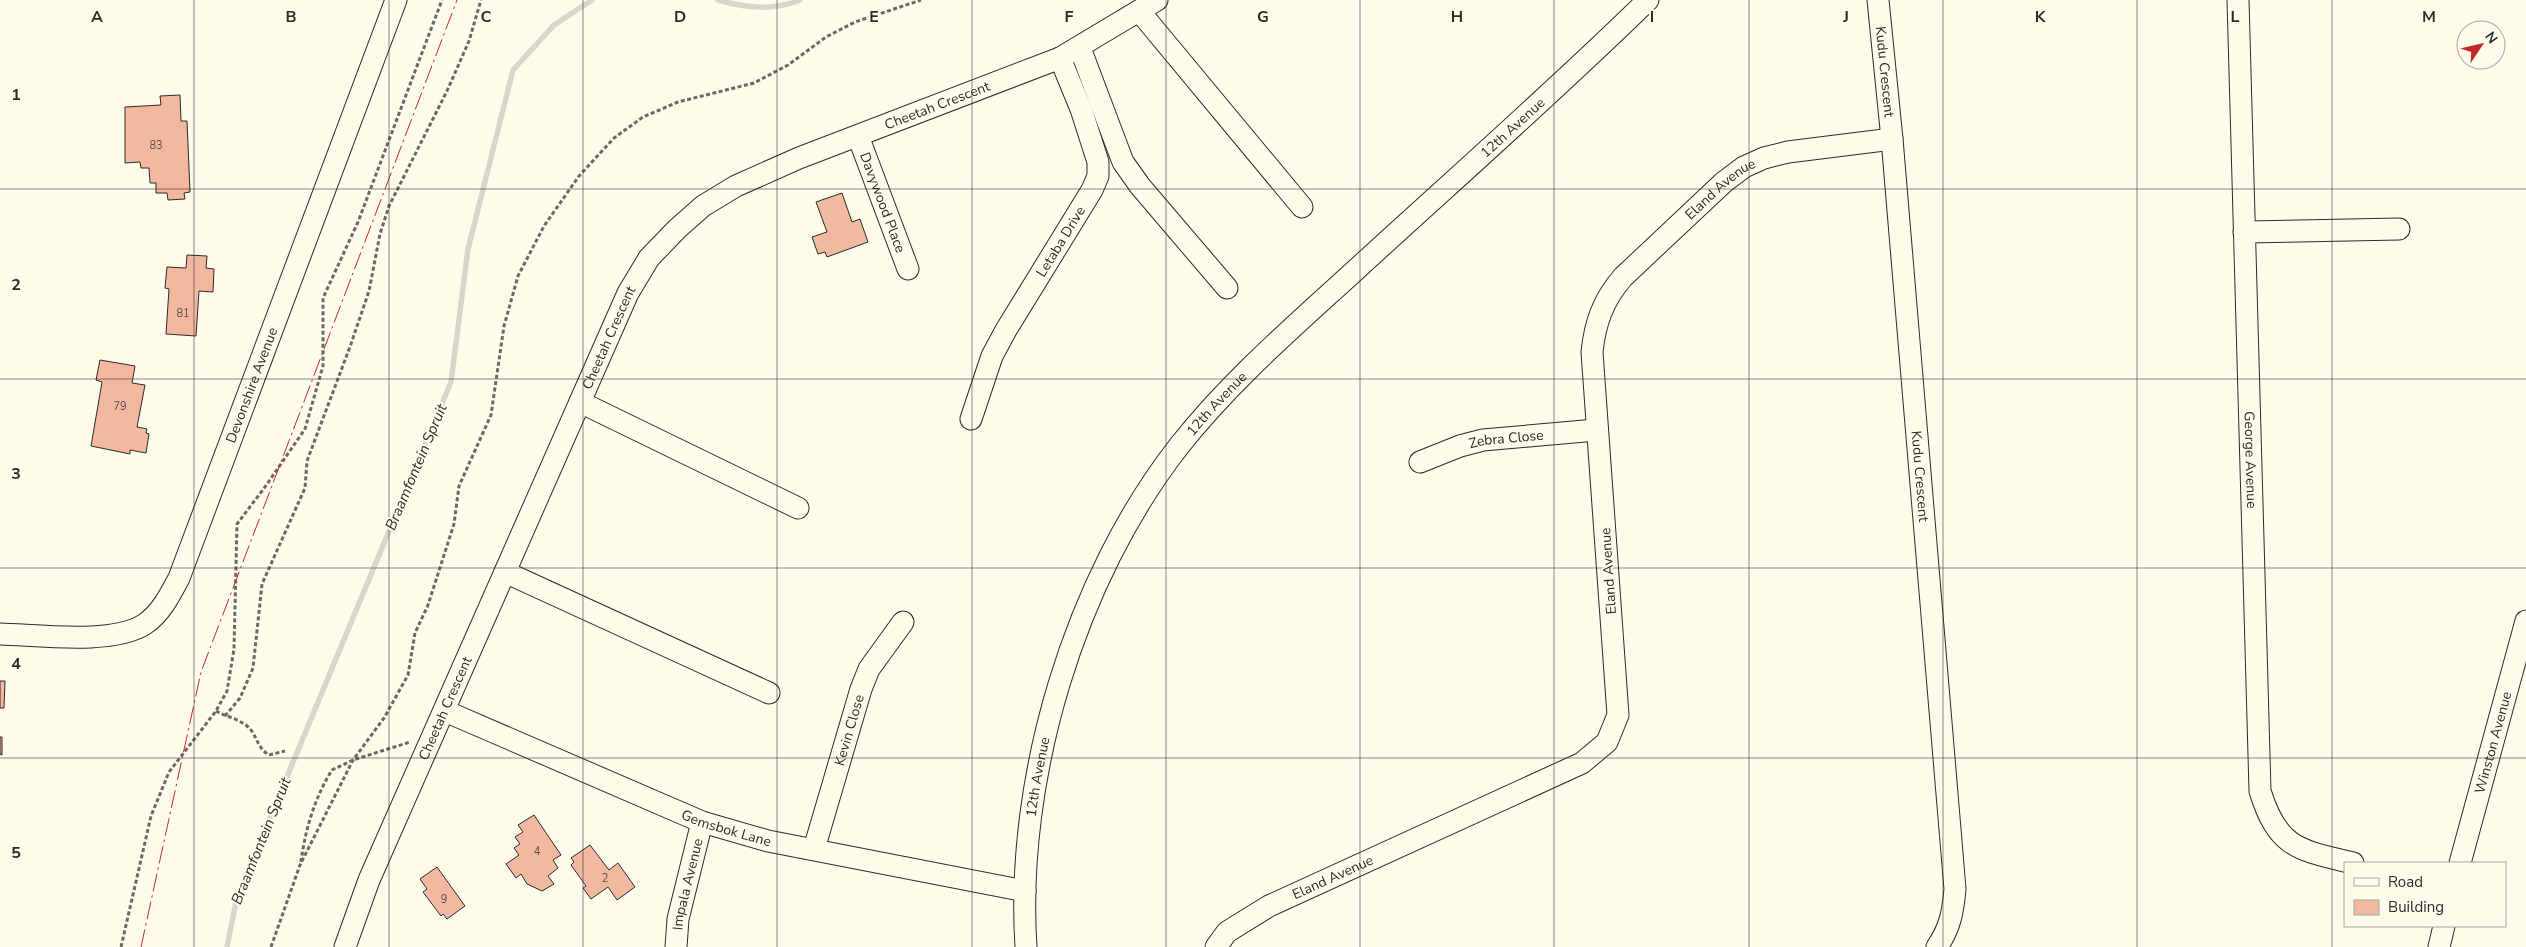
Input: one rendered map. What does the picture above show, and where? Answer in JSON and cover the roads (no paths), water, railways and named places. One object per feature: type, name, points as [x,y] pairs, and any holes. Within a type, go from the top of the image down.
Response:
[{"type":"street","name":"Devonshire Avenue","points":[[0,634],[93,636],[128,633],[146,624],[160,610],[170,596],[179,578],[396,0]]},
{"type":"street","name":"12th Avenue","points":[[1026,947],[1025,891],[1032,810],[1042,745],[1061,678],[1095,586],[1135,511],[1179,447],[1228,391],[1299,321],[1648,0]]},
{"type":"street","name":"Kudu Crescent","points":[[1878,0],[1892,139],[1955,889],[1954,912],[1948,931],[1937,947]]},
{"type":"street","name":"George Avenue","points":[[2238,0],[2260,791],[2268,815],[2278,832],[2294,846],[2312,853],[2349,862]]},
{"type":"street","points":[[1148,6],[1302,208]]},
{"type":"street","name":"Cheetah Crescent","points":[[344,947],[369,880],[628,293],[649,258],[703,206],[736,186],[799,158],[1060,58],[1080,48],[1148,6]]},
{"type":"street","points":[[1080,48],[1123,162],[1140,186],[1227,288]]},
{"type":"street","name":"Letaba Drive","points":[[971,419],[992,356],[1092,190],[1098,176],[1095,154],[1060,58]]},
{"type":"street","name":"Davywood Place","points":[[858,136],[908,269]]},
{"type":"street","name":"Eland Avenue","points":[[1216,947],[1226,932],[1268,906],[1582,763],[1607,742],[1618,715],[1596,430],[1592,352],[1595,330],[1610,292],[1623,277],[1724,182],[1744,167],[1764,158],[1788,152],[1892,139]]},
{"type":"street","points":[[2244,232],[2399,228]]},
{"type":"street","points":[[580,402],[798,508]]},
{"type":"street","name":"Zebra Close","points":[[1420,462],[1460,446],[1483,440],[1596,430]]},
{"type":"street","points":[[505,572],[770,693]]},
{"type":"street","name":"Winston Avenue","points":[[2460,862],[2526,621]]},
{"type":"street","name":"Kevin Close","points":[[814,849],[861,689],[869,669],[903,622]]},
{"type":"street","name":"Gemsbok Lane","points":[[444,711],[702,822],[768,841],[1025,891]]},
{"type":"street","name":"Impala Avenue","points":[[676,947],[678,919],[702,822]]},
{"type":"street","points":[[2439,947],[2444,927]]},
{"type":"waterway","name":"Braamfontein Spruit","points":[[227,947],[237,897],[451,382],[468,249],[513,70],[554,25],[592,0]]},
{"type":"waterway","name":"Braamfontein Spruit","points":[[718,0],[759,7],[780,6],[800,0]]}]
